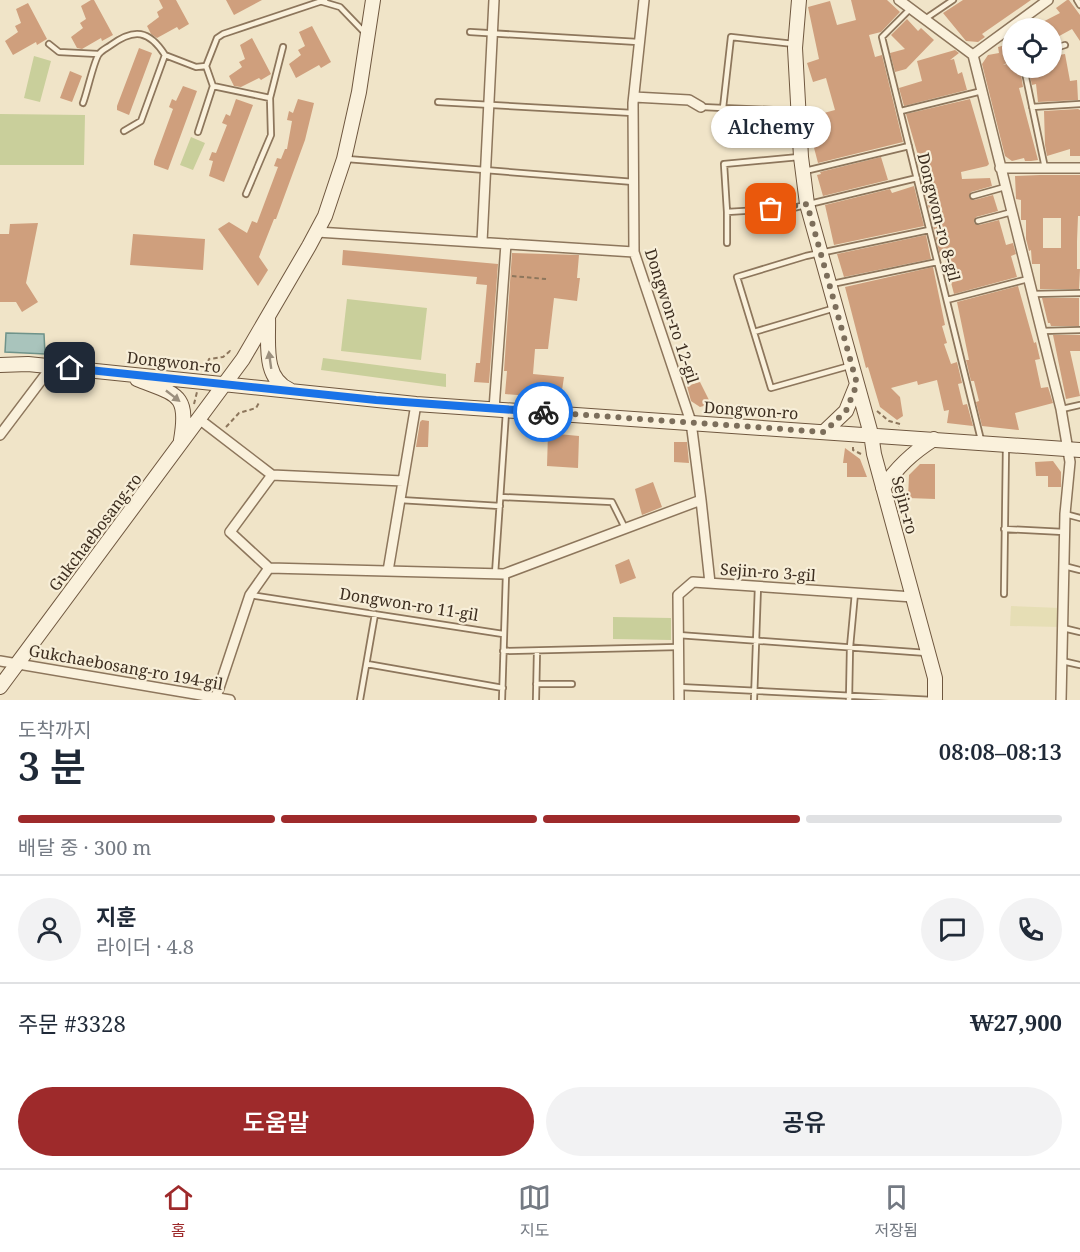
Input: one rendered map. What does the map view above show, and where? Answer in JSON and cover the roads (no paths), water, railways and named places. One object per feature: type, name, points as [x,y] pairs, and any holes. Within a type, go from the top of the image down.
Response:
[{"type":"main road","name":"Gukchaebosang-ro","points":[[0,687],[226,383],[317,232],[334,194],[344,159],[359,92],[373,0]]},
{"type":"main road","name":"Sejin-ro","points":[[800,0],[795,45],[801,157],[807,204],[871,434],[935,678],[934,700]]},
{"type":"main road","points":[[268,316],[268,352],[271,369],[275,379],[295,393]]},
{"type":"main road","name":"Dongwon-ro","points":[[0,365],[52,366],[416,404],[1075,450]]},
{"type":"main road","points":[[124,373],[169,392],[180,400],[184,416],[180,445]]},
{"type":"main road","points":[[824,432],[846,411],[857,384]]},
{"type":"main road","points":[[884,488],[903,462],[934,439]]},
{"type":"street","points":[[482,242],[494,0]]},
{"type":"street","name":"Dongwon-ro 12-gil","points":[[644,0],[633,113],[634,252],[691,422]]},
{"type":"street","points":[[899,0],[973,55],[1061,409],[1075,450],[1070,462],[1065,514],[1061,700]]},
{"type":"street","points":[[1026,18],[1048,0]]},
{"type":"street","points":[[973,55],[1002,36]]},
{"type":"street","points":[[634,97],[689,100],[700,107]]},
{"type":"street","points":[[1000,168],[1080,168]]},
{"type":"street","points":[[317,232],[634,252]]},
{"type":"street","points":[[500,409],[503,276],[506,244]]},
{"type":"street","points":[[0,435],[52,366]]},
{"type":"street","points":[[388,571],[416,404]]},
{"type":"street","points":[[199,419],[272,475],[403,481]]},
{"type":"street","points":[[691,422],[710,583]]},
{"type":"street","points":[[216,699],[250,595],[268,568],[230,532],[272,475]]},
{"type":"street","name":"Dongwon-ro 11-gil","points":[[268,568],[506,574],[701,500]]},
{"type":"street","name":"Sejin-ro 3-gil","points":[[679,700],[678,596],[693,582],[913,597]]},
{"type":"street","points":[[0,662],[17,664]]},
{"type":"street","name":"Gukchaebosang-ro 194-gil","points":[[17,664],[230,700]]},
{"type":"lane","points":[[925,19],[953,0]]},
{"type":"lane","points":[[1077,0],[1080,5]]},
{"type":"lane","points":[[198,132],[213,86],[206,66],[217,38],[223,34],[324,1],[340,7],[368,36]]},
{"type":"lane","name":"Dongwon-ro 8-gil","points":[[911,9],[882,37],[981,442]]},
{"type":"lane","points":[[470,32],[639,42]]},
{"type":"lane","points":[[48,44],[59,52],[98,54],[125,35],[137,34],[158,44],[165,55],[196,67],[206,66]]},
{"type":"lane","points":[[723,108],[731,37],[795,45]]},
{"type":"lane","points":[[246,194],[271,135],[270,98],[284,47]]},
{"type":"lane","points":[[84,103],[98,54]]},
{"type":"lane","points":[[124,131],[141,121],[165,55]]},
{"type":"lane","points":[[1026,78],[1046,168]]},
{"type":"lane","points":[[213,86],[270,98]]},
{"type":"lane","points":[[901,111],[982,91]]},
{"type":"lane","points":[[438,102],[633,113]]},
{"type":"lane","points":[[1032,107],[1080,105]]},
{"type":"lane","points":[[700,107],[798,111]]},
{"type":"lane","points":[[803,172],[909,146]]},
{"type":"lane","points":[[727,243],[724,164],[801,157]]},
{"type":"lane","points":[[344,159],[634,182]]},
{"type":"lane","points":[[727,212],[793,208],[917,178]]},
{"type":"lane","points":[[973,196],[1005,187]]},
{"type":"lane","points":[[978,221],[1012,212]]},
{"type":"lane","points":[[852,365],[771,388],[737,277],[806,256],[820,255],[929,230]]},
{"type":"lane","points":[[830,285],[937,262]]},
{"type":"lane","points":[[946,300],[1030,279]]},
{"type":"lane","points":[[1033,294],[1080,293]]},
{"type":"lane","points":[[754,332],[836,307]]},
{"type":"lane","points":[[1042,331],[1080,330]]},
{"type":"lane","points":[[1061,409],[1080,405]]},
{"type":"lane","points":[[495,574],[501,496],[500,409]]},
{"type":"lane","points":[[1004,594],[1006,444]]},
{"type":"lane","points":[[501,496],[612,502],[625,528]]},
{"type":"lane","points":[[400,500],[500,506]]},
{"type":"lane","points":[[1065,514],[1080,518]]},
{"type":"lane","points":[[1004,529],[1064,532]]},
{"type":"lane","points":[[1064,566],[1080,570]]},
{"type":"lane","name":"Dongwon-ro 11-gil","points":[[250,595],[503,634],[506,574]]},
{"type":"lane","points":[[754,700],[758,586]]},
{"type":"lane","points":[[849,698],[850,647],[855,593]]},
{"type":"lane","points":[[360,700],[375,614]]},
{"type":"lane","points":[[1063,628],[1080,632]]},
{"type":"lane","points":[[502,700],[503,634]]},
{"type":"lane","points":[[678,635],[928,653]]},
{"type":"lane","points":[[503,651],[678,647]]},
{"type":"lane","points":[[536,700],[537,651]]},
{"type":"lane","points":[[1062,661],[1080,665]]},
{"type":"lane","points":[[367,664],[503,688]]},
{"type":"lane","points":[[536,684],[572,684]]},
{"type":"lane","name":"Sejin-ro","points":[[679,687],[849,698],[934,700]]},
{"type":"water","points":[[6,333],[44,334],[45,354],[5,352]]},
{"type":"place","name":"Alchemy","points":[[771,209]]}]
